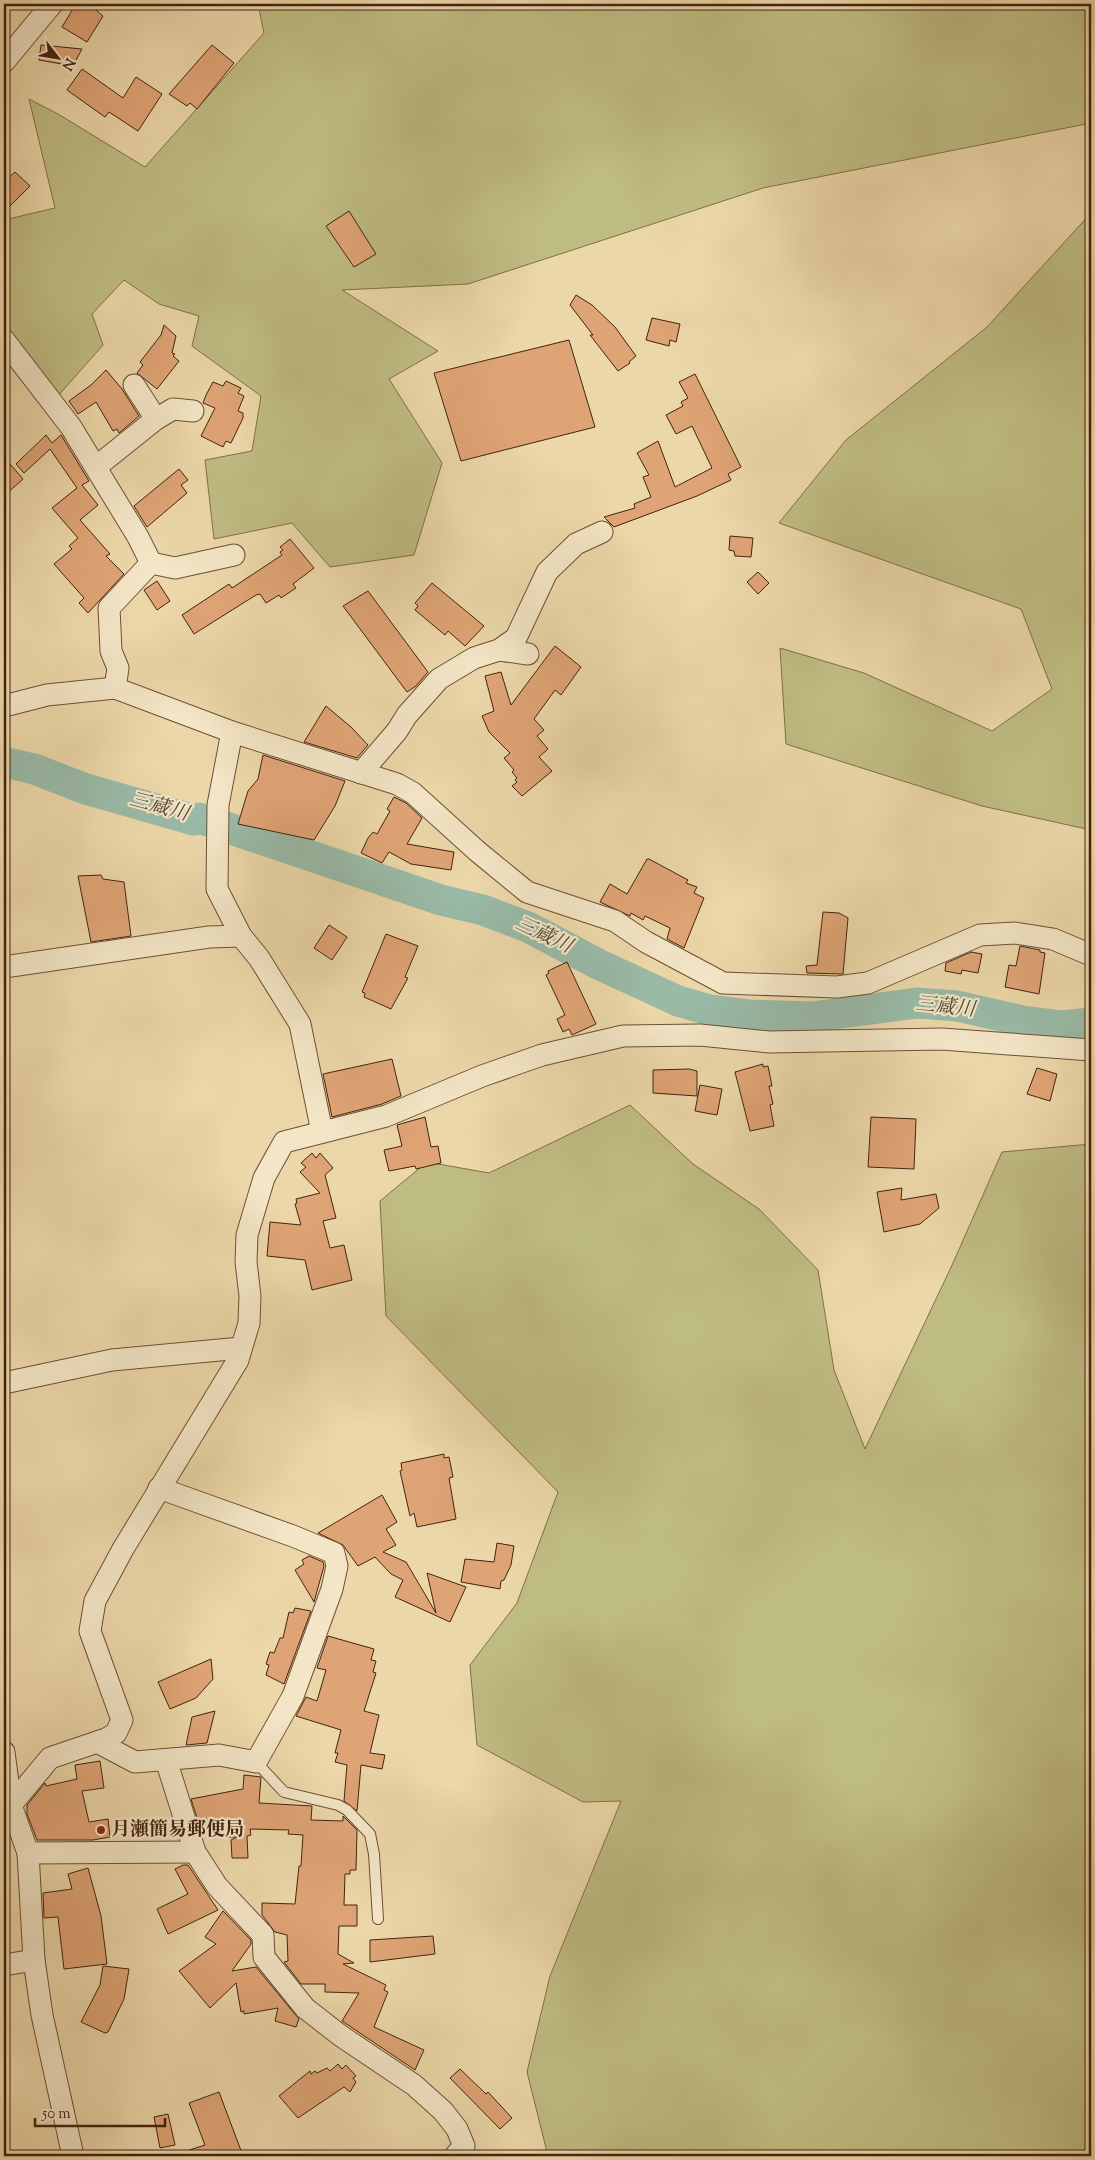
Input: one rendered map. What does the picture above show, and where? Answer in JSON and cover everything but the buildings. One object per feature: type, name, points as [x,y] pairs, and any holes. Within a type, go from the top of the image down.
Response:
[{"type":"street","points":[[4,62],[52,4]]},
{"type":"street","points":[[4,340],[71,427],[138,537],[151,563]]},
{"type":"street","points":[[134,385],[156,419]]},
{"type":"street","points":[[96,467],[156,419],[173,409],[193,411]]},
{"type":"street","points":[[361,773],[398,732],[406,715],[439,680],[474,658],[499,650],[516,638],[547,572],[576,544],[602,532]]},
{"type":"street","points":[[151,563],[175,568],[234,555]]},
{"type":"street","points":[[115,688],[118,668],[111,651],[109,608],[151,563]]},
{"type":"street","points":[[499,650],[528,654]]},
{"type":"street","points":[[4,706],[47,695],[115,688],[232,732],[397,784],[413,793],[477,852],[527,892],[615,921],[646,942],[723,983],[837,987],[868,983],[980,935],[1015,933],[1053,939],[1091,955]]},
{"type":"street","points":[[232,732],[218,805],[217,889],[241,936],[259,958],[300,1024],[322,1132]]},
{"type":"street","points":[[4,967],[208,937],[241,936]]},
{"type":"street","points":[[7,1806],[50,1758],[97,1742],[116,1733],[122,1720],[90,1631],[94,1602],[159,1488],[238,1360],[249,1322],[250,1296],[246,1262],[247,1235],[264,1178],[284,1142],[386,1116],[482,1076],[542,1055],[623,1036],[700,1034],[769,1042],[942,1039],[1091,1050]]},
{"type":"street","points":[[4,1382],[112,1360],[241,1348]]},
{"type":"street","points":[[97,1742],[136,1762],[219,1755],[256,1762],[293,1696],[329,1598],[337,1566],[334,1553],[293,1536],[159,1488]]},
{"type":"street","points":[[4,1752],[7,1806],[28,1854],[34,1960],[42,2015],[73,2156]]},
{"type":"street","points":[[166,1760],[195,1852],[216,1886],[263,1935],[264,1957],[305,2008],[341,2036],[414,2086],[443,2111],[457,2129],[464,2146],[455,2156]]},
{"type":"street","points":[[28,1854],[195,1852]]},
{"type":"street","points":[[4,1965],[34,1960]]},
{"type":"lane","points":[[256,1762],[284,1792],[338,1805],[347,1810],[370,1834],[374,1854],[378,1920]]},
{"type":"shaded area","points":[[258,4],[1091,4],[1091,123],[763,188],[468,284],[342,290],[438,351],[389,379],[442,463],[414,555],[330,567],[292,523],[214,539],[205,460],[252,451],[261,396],[192,346],[199,316],[159,304],[124,280],[92,314],[103,345],[57,397],[4,323],[4,220],[55,208],[29,99],[58,114],[145,167],[264,33]]},
{"type":"shaded area","points":[[1091,213],[1091,830],[982,806],[786,744],[780,648],[864,673],[992,731],[1052,689],[1021,609],[779,523],[846,440],[987,327]]},
{"type":"shaded area","points":[[630,1105],[693,1164],[759,1209],[818,1270],[834,1370],[865,1449],[953,1263],[1002,1152],[1091,1144],[1091,2156],[548,2156],[527,2072],[550,1976],[621,1801],[583,1802],[477,1745],[470,1665],[517,1603],[558,1492],[386,1316],[380,1201],[427,1162],[489,1173]]},
{"type":"waterway","name":"三蔵川","points":[[4,762],[34,769],[86,789],[194,820],[199,818],[441,900],[483,910],[528,927],[598,964],[678,1001],[709,1010],[749,1015],[812,1017],[917,1003],[957,1006],[1023,1021],[1062,1026],[1091,1023]]},
{"type":"place","name":"月瀬簡易郵便局","points":[[101,1830]]}]
